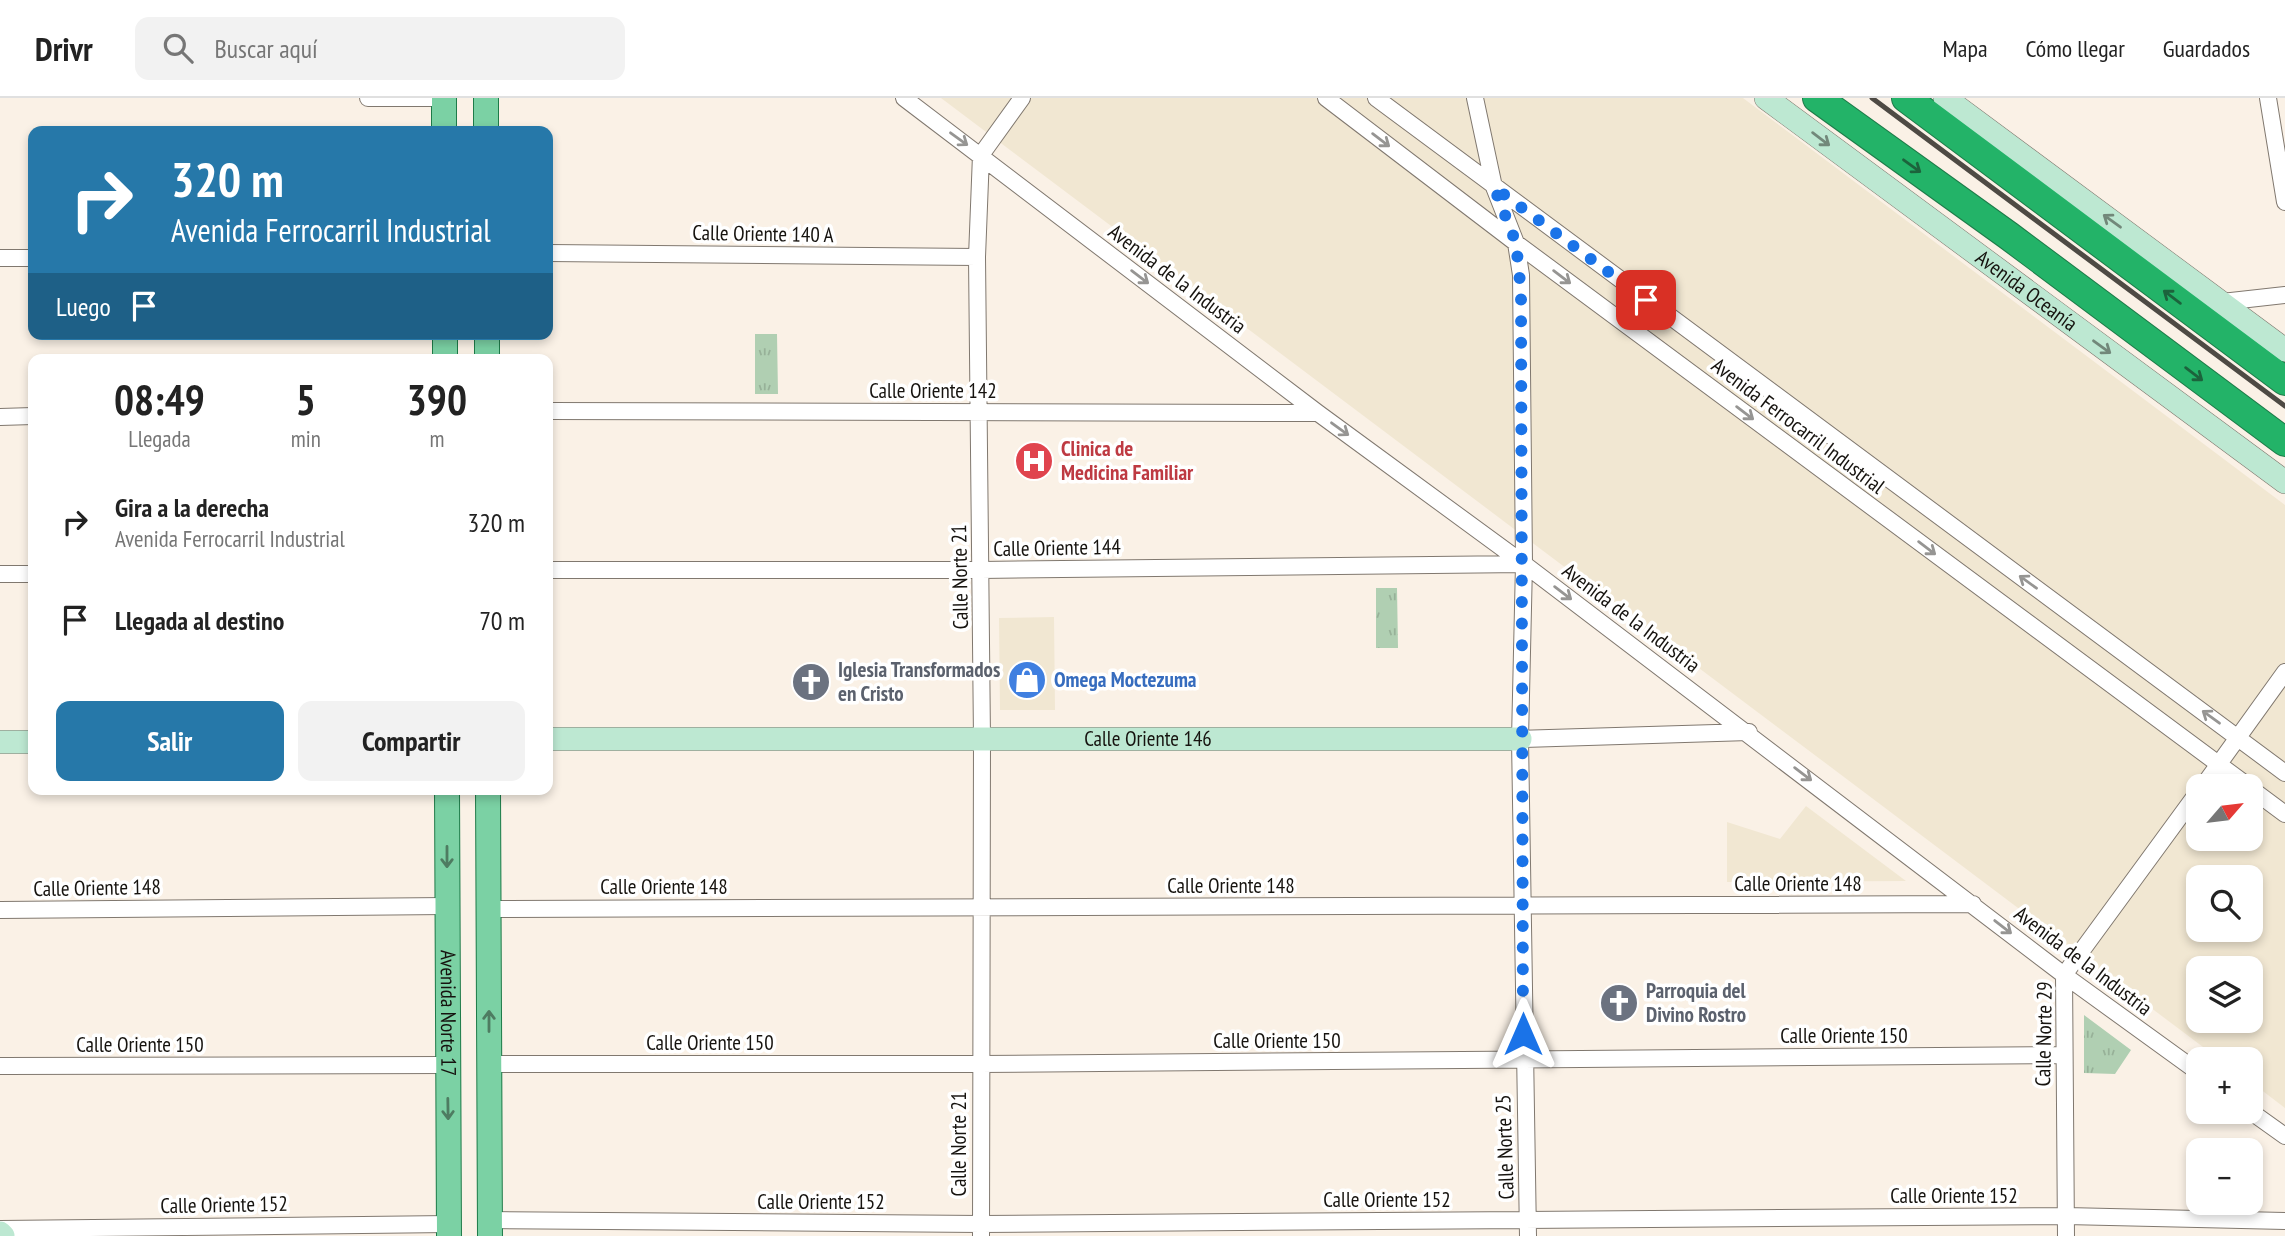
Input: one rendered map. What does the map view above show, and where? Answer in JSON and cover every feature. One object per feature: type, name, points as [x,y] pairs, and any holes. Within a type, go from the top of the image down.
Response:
[{"type":"highway","name":"Avenida Oceanía","points":[[1817,98],[2020,244],[2285,442]]},
{"type":"highway","points":[[1906,98],[2285,382]]},
{"type":"main road","points":[[444,98],[444,126]]},
{"type":"main road","points":[[486,98],[486,126]]},
{"type":"main road","name":"Avenida Oceanía","points":[[1766,98],[2285,482]]},
{"type":"main road","points":[[1945,98],[2285,350]]},
{"type":"main road","name":"Calle Oriente 146","points":[[553,739],[1520,739]]},
{"type":"main road","points":[[0,742],[28,742]]},
{"type":"main road","name":"Avenida Norte 17","points":[[447,795],[449,1230]]},
{"type":"main road","name":"Avenida Norte 17","points":[[488,795],[490,1228]]},
{"type":"street","points":[[368,98],[444,98]]},
{"type":"street","name":"Avenida de la Industria","points":[[904,98],[1318,413],[1749,732],[2064,975],[2186,1063]]},
{"type":"street","points":[[981,155],[1022,98]]},
{"type":"street","name":"Avenida Ferrocarril Industrial","points":[[1326,98],[1516,243],[2232,774]]},
{"type":"street","name":"Avenida Ferrocarril Industrial","points":[[1376,98],[2285,773]]},
{"type":"street","name":"Calle Norte 25","points":[[1475,98],[1494,187],[1516,243],[1522,308],[1524,564],[1520,739],[1523,1060],[1528,1228]]},
{"type":"street","points":[[2268,98],[2285,202]]},
{"type":"street","name":"Calle Norte 21","points":[[981,155],[977,257],[982,739],[981,1230]]},
{"type":"street","name":"Calle Oriente 140 A","points":[[553,253],[977,257]]},
{"type":"street","points":[[0,258],[28,258]]},
{"type":"street","points":[[2222,302],[2285,295]]},
{"type":"street","name":"Calle Oriente 142","points":[[553,411],[1318,413]]},
{"type":"street","points":[[0,417],[28,416]]},
{"type":"street","name":"Calle Oriente 144","points":[[553,570],[981,570],[1524,564]]},
{"type":"street","points":[[0,574],[28,574]]},
{"type":"street","points":[[2212,774],[2285,672]]},
{"type":"street","name":"Calle Oriente 146","points":[[1520,739],[1749,732]]},
{"type":"street","name":"Avenida Ferrocarril Industrial","points":[[2263,798],[2285,814]]},
{"type":"street","name":"Calle Norte 29","points":[[2066,1236],[2064,975],[2186,808]]},
{"type":"street","name":"Calle Oriente 148","points":[[489,909],[1523,908],[1973,904]]},
{"type":"street","name":"Calle Oriente 148","points":[[0,910],[446,906]]},
{"type":"street","name":"Calle Oriente 150","points":[[489,1063],[980,1063],[2064,1055]]},
{"type":"street","name":"Calle Oriente 150","points":[[0,1066],[447,1065]]},
{"type":"street","points":[[2263,1120],[2285,1136]]},
{"type":"street","name":"Calle Oriente 152","points":[[490,1228],[1528,1228],[2066,1216],[2285,1221]]},
{"type":"street","name":"Calle Oriente 152","points":[[1,1233],[449,1230]]},
{"type":"shaded area","points":[[941,98],[1743,98],[2285,505],[2285,1108],[2263,1091],[2263,1047],[2203,1047]]},
{"type":"shaded area","name":"Omega Moctezuma","points":[[1054,617],[1055,710],[1000,710],[999,618]]},
{"type":"shaded area","points":[[1806,806],[1906,881],[1727,882],[1727,822],[1780,839]]},
{"type":"green space","points":[[755,334],[777,334],[778,394],[755,394]]},
{"type":"green space","points":[[1376,588],[1397,588],[1398,648],[1376,648]]},
{"type":"green space","points":[[2084,1015],[2131,1050],[2115,1074],[2084,1073]]},
{"type":"railway","points":[[1872,98],[2285,406]]},
{"type":"place","name":"Clinica de Medicina Familiar","points":[[1034,461]]},
{"type":"place","name":"Omega Moctezuma","points":[[1027,680]]},
{"type":"place","name":"Iglesia Transformados en Cristo","points":[[811,682]]},
{"type":"place","name":"Parroquia del Divino Rostro","points":[[1619,1003]]},
{"type":"route","points":[[1523,1034],[1520,739],[1524,564],[1521,275],[1516,243],[1494,187],[1646,300]]}]
